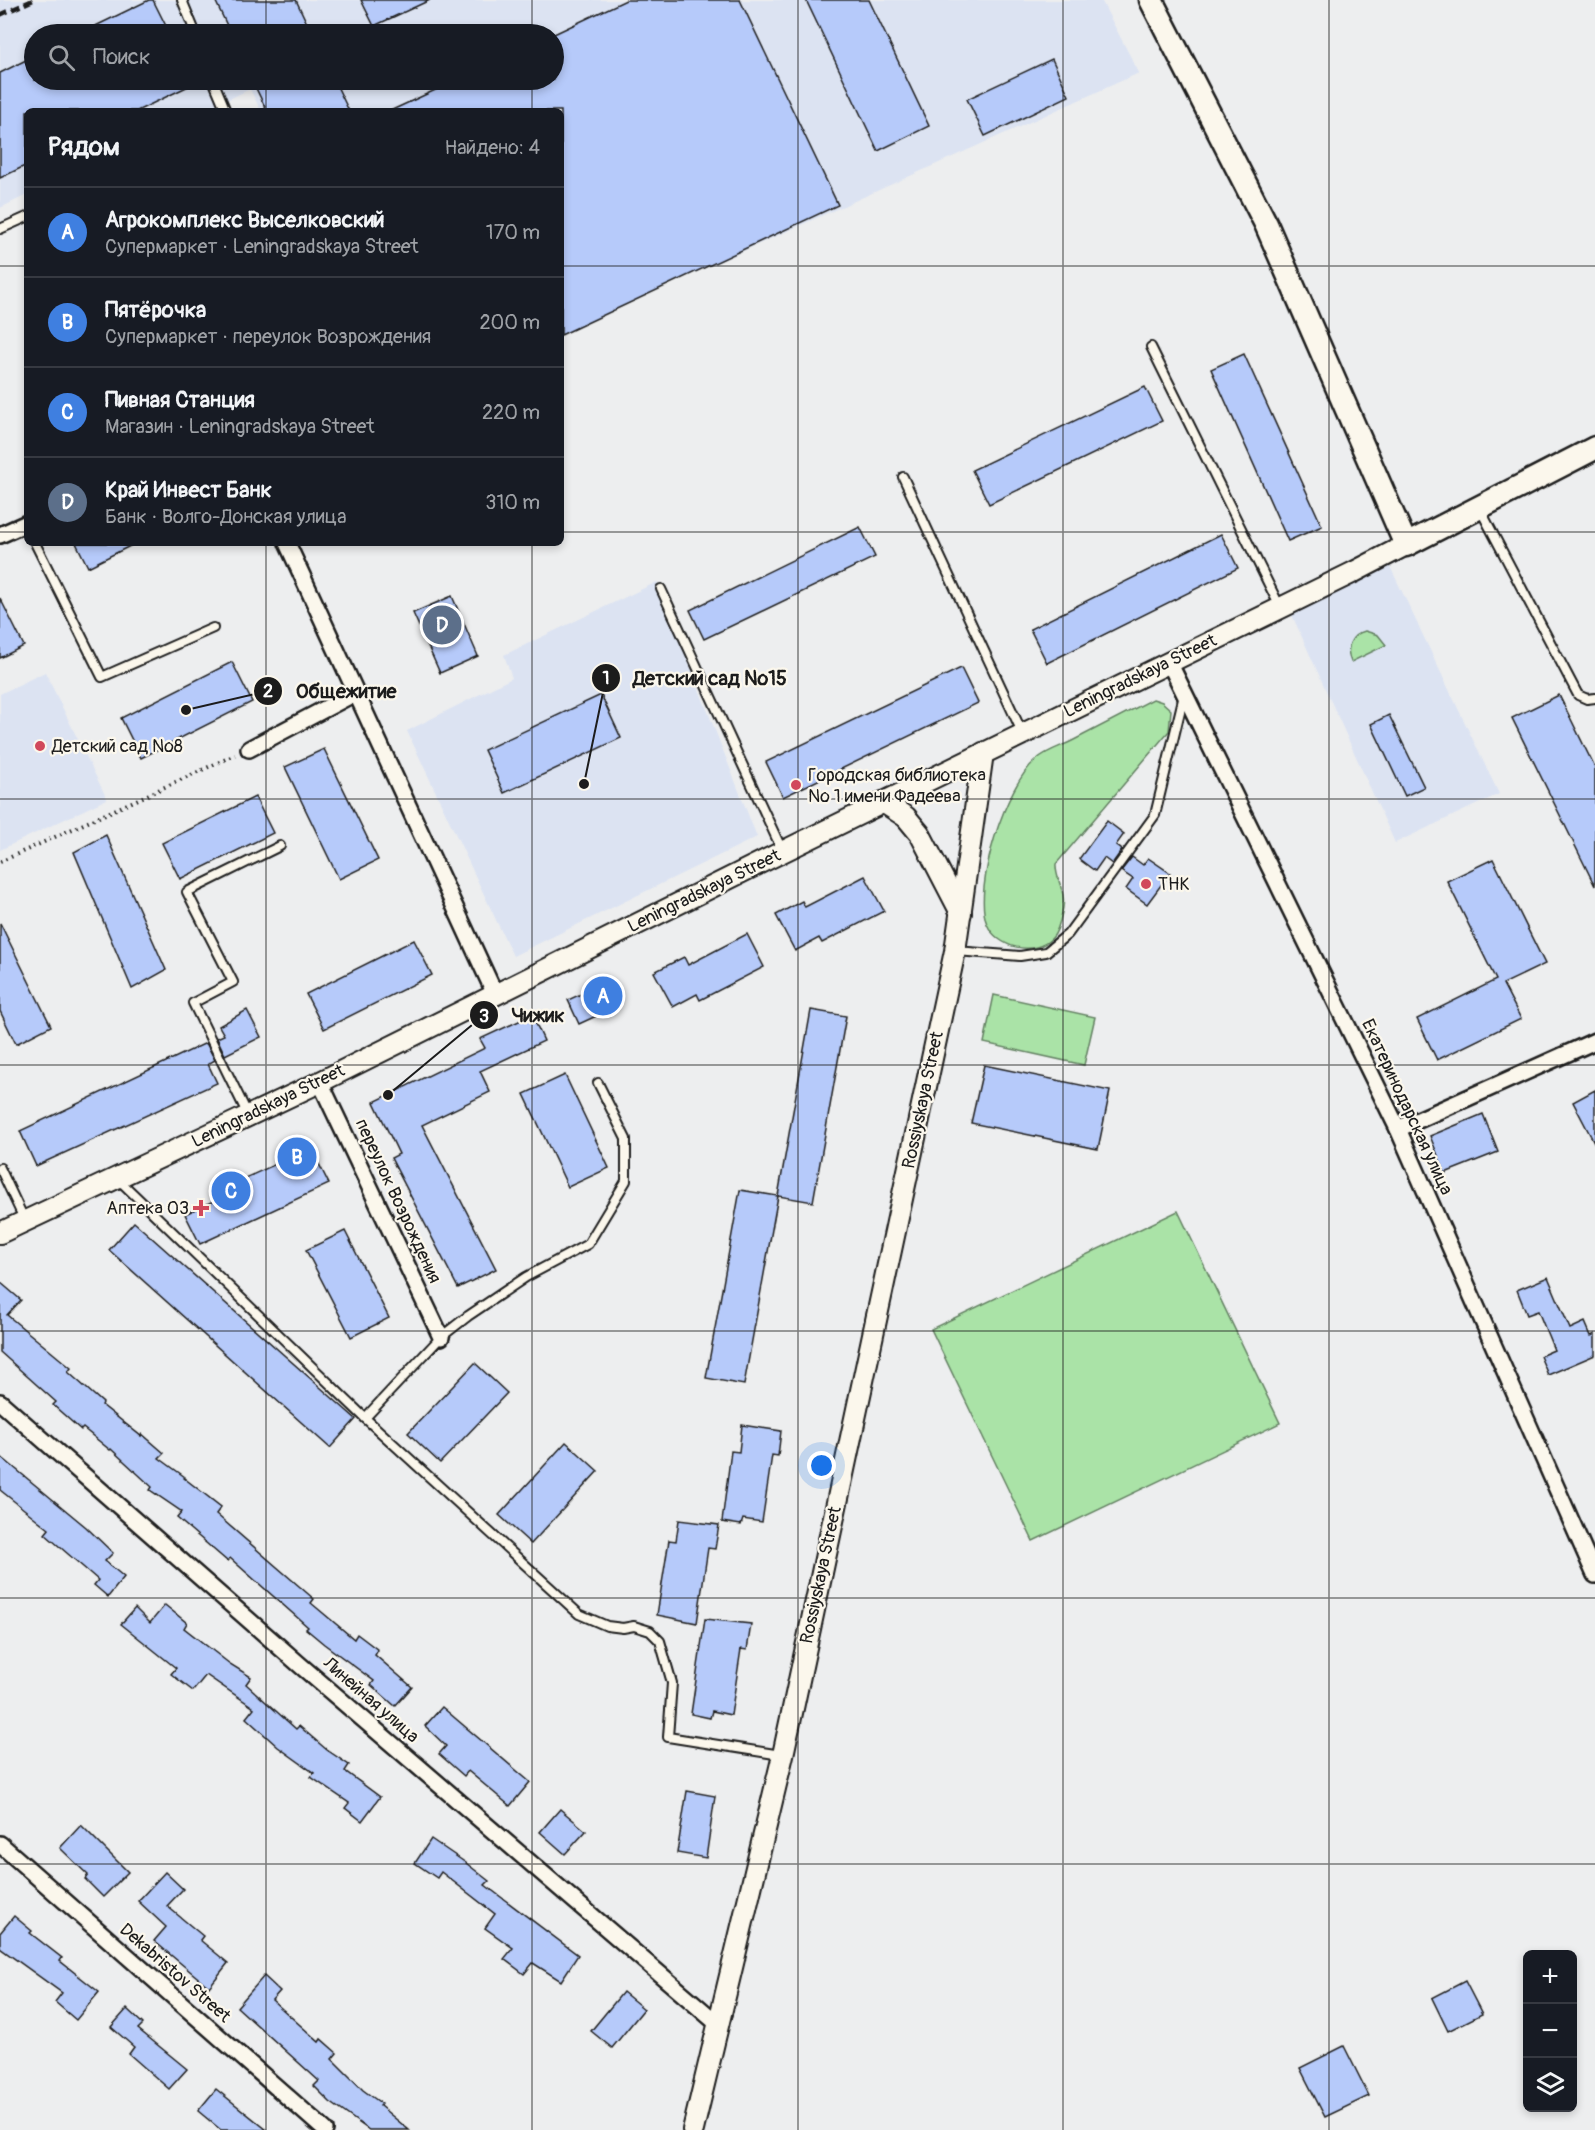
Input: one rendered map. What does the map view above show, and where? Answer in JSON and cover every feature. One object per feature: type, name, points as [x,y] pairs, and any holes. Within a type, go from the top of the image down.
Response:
[{"type":"main road","points":[[1151,0],[1266,224],[1406,545],[1595,448]]},
{"type":"street","points":[[0,535],[24,525]]},
{"type":"street","name":"Leningradskaya Street","points":[[0,1233],[320,1082],[1406,545]]},
{"type":"street","points":[[288,546],[495,994]]},
{"type":"street","name":"Екатеринодарская улица","points":[[1168,662],[1398,1129],[1589,1549],[1595,1575]]},
{"type":"street","points":[[249,749],[355,693]]},
{"type":"street","name":"Rossiyskaya Street","points":[[693,2130],[783,1755],[955,951],[983,753]]},
{"type":"street","points":[[883,802],[906,817],[920,834],[961,913]]},
{"type":"street","points":[[1398,1129],[1595,1041]]},
{"type":"street","name":"переулок Возрождения","points":[[320,1082],[441,1337]]},
{"type":"street","name":"Линейная улица","points":[[0,1402],[292,1658],[718,2024]]},
{"type":"street","name":"Dekabristov Street","points":[[0,1844],[325,2130]]},
{"type":"lane","points":[[182,0],[192,24]]},
{"type":"lane","points":[[217,90],[225,108]]},
{"type":"lane","points":[[0,229],[24,218]]},
{"type":"lane","points":[[1151,347],[1280,607]]},
{"type":"lane","points":[[903,477],[1023,734]]},
{"type":"lane","points":[[1479,507],[1578,695],[1587,699],[1595,698]]},
{"type":"lane","points":[[36,546],[102,677],[213,628]]},
{"type":"lane","points":[[661,589],[782,852]]},
{"type":"lane","points":[[955,951],[1020,956],[1046,952],[1068,934],[1155,815],[1184,693]]},
{"type":"lane","points":[[248,1116],[193,1003],[233,982],[188,892],[280,846]]},
{"type":"lane","points":[[365,1418],[441,1337],[526,1277],[588,1244],[626,1181],[626,1139],[598,1083]]},
{"type":"lane","points":[[0,1168],[26,1222]]},
{"type":"lane","points":[[118,1179],[365,1418],[579,1614],[607,1626],[634,1626],[650,1631],[660,1641],[672,1683],[668,1737],[783,1755]]},
{"type":"path","points":[[0,862],[249,749]]},
{"type":"shaded area","points":[[0,0],[1101,0],[1139,73],[564,332],[564,108],[260,108],[250,90],[564,90],[564,24],[24,24],[24,90],[248,90],[210,108],[24,108],[24,196],[0,208]]},
{"type":"shaded area","points":[[1385,556],[1499,794],[1395,843],[1287,604]]},
{"type":"shaded area","points":[[657,582],[757,837],[513,956],[407,731],[512,678],[504,655]]},
{"type":"shaded area","name":"Детский сад №8","points":[[45,672],[107,799],[0,850],[0,694]]},
{"type":"green space","points":[[1365,631],[1378,635],[1386,645],[1351,662],[1350,643],[1352,639]]},
{"type":"green space","points":[[1153,699],[1162,702],[1171,710],[1169,731],[1056,864],[1064,902],[1054,935],[1044,944],[1036,947],[1026,948],[1007,944],[992,932],[987,924],[984,887],[988,863],[1003,813],[1025,772],[1044,754]]},
{"type":"green space","points":[[994,995],[1095,1017],[1084,1065],[984,1043]]},
{"type":"green space","points":[[1178,1211],[1280,1423],[1033,1541],[931,1329]]},
{"type":"building","points":[[153,0],[165,24],[100,24]]},
{"type":"building","points":[[215,0],[296,0],[307,24],[226,24]]},
{"type":"building","points":[[361,0],[430,0],[378,24],[373,24]]},
{"type":"building","points":[[626,0],[740,0],[838,205],[564,334],[564,108],[396,108],[435,90],[564,90],[564,29]]},
{"type":"building","points":[[806,0],[869,0],[929,126],[878,151]]},
{"type":"building","points":[[1052,59],[1069,96],[985,136],[967,99]]},
{"type":"building","points":[[24,61],[24,90],[180,90],[143,108],[24,108],[24,166],[0,178],[0,73]]},
{"type":"building","points":[[257,90],[339,90],[348,108],[266,108]]},
{"type":"building","points":[[1244,354],[1322,526],[1288,541],[1211,369]]},
{"type":"building","points":[[1145,387],[1162,421],[989,504],[972,470]]},
{"type":"building","points":[[860,527],[875,557],[704,639],[690,610]]},
{"type":"building","points":[[1221,534],[1238,568],[1047,663],[1030,629]]},
{"type":"building","points":[[78,546],[130,546],[88,567]]},
{"type":"building","points":[[452,596],[478,656],[440,673],[413,613]]},
{"type":"building","points":[[0,598],[24,646],[0,658]]},
{"type":"building","points":[[232,662],[252,702],[141,758],[121,718]]},
{"type":"building","points":[[961,668],[978,703],[783,797],[766,762]]},
{"type":"building","points":[[601,695],[621,738],[504,793],[484,750]]},
{"type":"building","points":[[1559,695],[1595,768],[1595,886],[1512,718]]},
{"type":"building","points":[[1389,715],[1424,787],[1405,796],[1371,724]]},
{"type":"building","points":[[324,749],[378,860],[339,879],[285,767]]},
{"type":"building","points":[[255,797],[273,833],[180,879],[162,843]]},
{"type":"building","points":[[1107,821],[1124,834],[1116,845],[1122,850],[1112,864],[1104,858],[1095,871],[1079,859]]},
{"type":"building","points":[[106,835],[166,970],[132,989],[74,852]]},
{"type":"building","name":"ТНК","points":[[1132,857],[1143,865],[1148,858],[1170,873],[1147,904],[1126,889],[1133,879],[1121,871]]},
{"type":"building","points":[[1493,859],[1545,964],[1503,984],[1521,1019],[1437,1060],[1417,1019],[1496,980],[1447,881]]},
{"type":"building","points":[[865,876],[884,911],[822,943],[819,938],[795,951],[776,915],[802,901],[805,907]]},
{"type":"building","points":[[0,923],[51,1026],[16,1044],[0,1011]]},
{"type":"building","points":[[747,934],[764,967],[700,1000],[697,994],[673,1007],[654,972],[684,957],[688,965]]},
{"type":"building","points":[[414,940],[432,975],[324,1029],[306,994]]},
{"type":"building","points":[[609,981],[620,1005],[579,1024],[568,1000]]},
{"type":"building","points":[[247,1010],[261,1037],[225,1055],[217,1038],[224,1035],[219,1026]]},
{"type":"building","points":[[811,1010],[846,1016],[813,1202],[778,1196]]},
{"type":"building","points":[[532,1015],[544,1041],[480,1071],[490,1092],[422,1125],[496,1269],[458,1288],[391,1158],[399,1154],[374,1102],[485,1048],[480,1039]]},
{"type":"building","points":[[206,1043],[215,1060],[208,1064],[217,1083],[36,1166],[20,1131]]},
{"type":"building","points":[[984,1065],[1110,1091],[1098,1149],[971,1123]]},
{"type":"building","points":[[565,1075],[609,1168],[568,1187],[524,1094]]},
{"type":"building","points":[[1595,1090],[1595,1144],[1573,1102]]},
{"type":"building","points":[[1483,1114],[1498,1152],[1445,1173],[1430,1136]]},
{"type":"building","points":[[311,1148],[329,1184],[200,1244],[185,1214],[244,1187],[241,1180]]},
{"type":"building","points":[[740,1190],[778,1196],[744,1385],[706,1378]]},
{"type":"building","points":[[134,1222],[356,1419],[330,1448],[109,1250]]},
{"type":"building","points":[[345,1231],[389,1318],[351,1337],[306,1250]]},
{"type":"building","points":[[1548,1277],[1570,1329],[1585,1322],[1591,1336],[1595,1334],[1595,1355],[1548,1375],[1540,1356],[1554,1350],[1538,1311],[1527,1315],[1517,1290]]},
{"type":"building","points":[[0,1282],[21,1300],[7,1315],[71,1368],[68,1372],[103,1403],[102,1405],[164,1453],[159,1458],[221,1507],[216,1514],[314,1599],[311,1603],[354,1639],[357,1634],[378,1650],[375,1655],[412,1687],[395,1706],[371,1685],[374,1681],[324,1644],[230,1558],[227,1561],[177,1518],[182,1512],[150,1490],[152,1487],[111,1449],[83,1428],[81,1430],[53,1405],[56,1402],[0,1352]]},
{"type":"building","points":[[475,1363],[507,1393],[440,1463],[408,1433]]},
{"type":"building","points":[[742,1425],[781,1431],[778,1456],[772,1455],[762,1522],[743,1519],[741,1525],[722,1522],[731,1451],[739,1452]]},
{"type":"building","points":[[566,1442],[598,1471],[531,1544],[499,1515]]},
{"type":"building","points":[[0,1456],[86,1527],[113,1553],[105,1561],[124,1577],[108,1597],[94,1585],[98,1580],[45,1534],[49,1529],[0,1490]]},
{"type":"building","points":[[679,1520],[719,1525],[715,1549],[708,1548],[697,1623],[657,1615],[669,1540],[676,1541]]},
{"type":"building","points":[[165,1605],[187,1623],[184,1628],[230,1664],[251,1677],[246,1684],[296,1729],[299,1726],[349,1765],[345,1771],[380,1797],[362,1821],[345,1808],[349,1803],[311,1777],[314,1773],[278,1747],[246,1718],[254,1708],[206,1675],[193,1691],[171,1674],[176,1668],[121,1624],[135,1608],[150,1623]]},
{"type":"building","points":[[705,1619],[751,1624],[747,1650],[741,1649],[731,1715],[712,1711],[710,1718],[691,1714]]},
{"type":"building","points":[[442,1707],[530,1782],[510,1806],[468,1771],[464,1776],[439,1754],[446,1746],[425,1726]]},
{"type":"building","points":[[687,1791],[715,1796],[706,1858],[677,1853]]},
{"type":"building","points":[[560,1809],[586,1831],[565,1854],[540,1832]]},
{"type":"building","points":[[81,1825],[128,1872],[103,1897],[85,1879],[88,1875],[60,1848]]},
{"type":"building","points":[[431,1839],[489,1881],[485,1885],[578,1955],[561,1981],[533,1963],[524,1974],[504,1959],[513,1948],[485,1928],[495,1914],[441,1872],[437,1878],[415,1863]]},
{"type":"building","points":[[165,1872],[183,1889],[167,1906],[203,1936],[200,1940],[228,1963],[209,1987],[154,1941],[166,1927],[138,1901]]},
{"type":"building","points":[[14,1916],[32,1931],[30,1933],[62,1958],[60,1961],[99,1992],[76,2020],[55,2002],[62,1993],[0,1948],[0,1933]]},
{"type":"building","points":[[264,1976],[280,1991],[272,2000],[319,2042],[321,2039],[337,2053],[332,2059],[363,2090],[382,2104],[380,2106],[409,2130],[369,2130],[330,2102],[314,2086],[319,2081],[237,2007]]},
{"type":"building","points":[[1465,1981],[1482,2014],[1448,2031],[1432,1998]]},
{"type":"building","points":[[623,1992],[644,2009],[612,2048],[591,2031]]},
{"type":"building","points":[[127,2009],[143,2024],[138,2029],[187,2069],[169,2089],[129,2054],[134,2047],[111,2027]]},
{"type":"building","points":[[1344,2046],[1369,2096],[1325,2117],[1300,2068]]},
{"type":"building","points":[[216,2089],[267,2130],[221,2130],[198,2111]]},
{"type":"railway","points":[[0,15],[33,0]]},
{"type":"place","name":"Край Инвест Банк","points":[[442,625]]},
{"type":"place","name":"Общежитие","points":[[186,710]]},
{"type":"place","name":"Детский сад №8","points":[[40,746]]},
{"type":"place","name":"Детский сад №15","points":[[584,784]]},
{"type":"place","name":"Городская библиотека № 1 имени Фадеева","points":[[796,785]]},
{"type":"place","name":"ТНК","points":[[1146,884]]},
{"type":"place","name":"Агрокомплекс Выселковский","points":[[603,996]]},
{"type":"place","name":"Чижик","points":[[388,1095]]},
{"type":"place","name":"Пятёрочка","points":[[297,1157]]},
{"type":"place","name":"Пивная Станция","points":[[231,1191]]},
{"type":"place","name":"Аптека 03","points":[[201,1208]]}]
